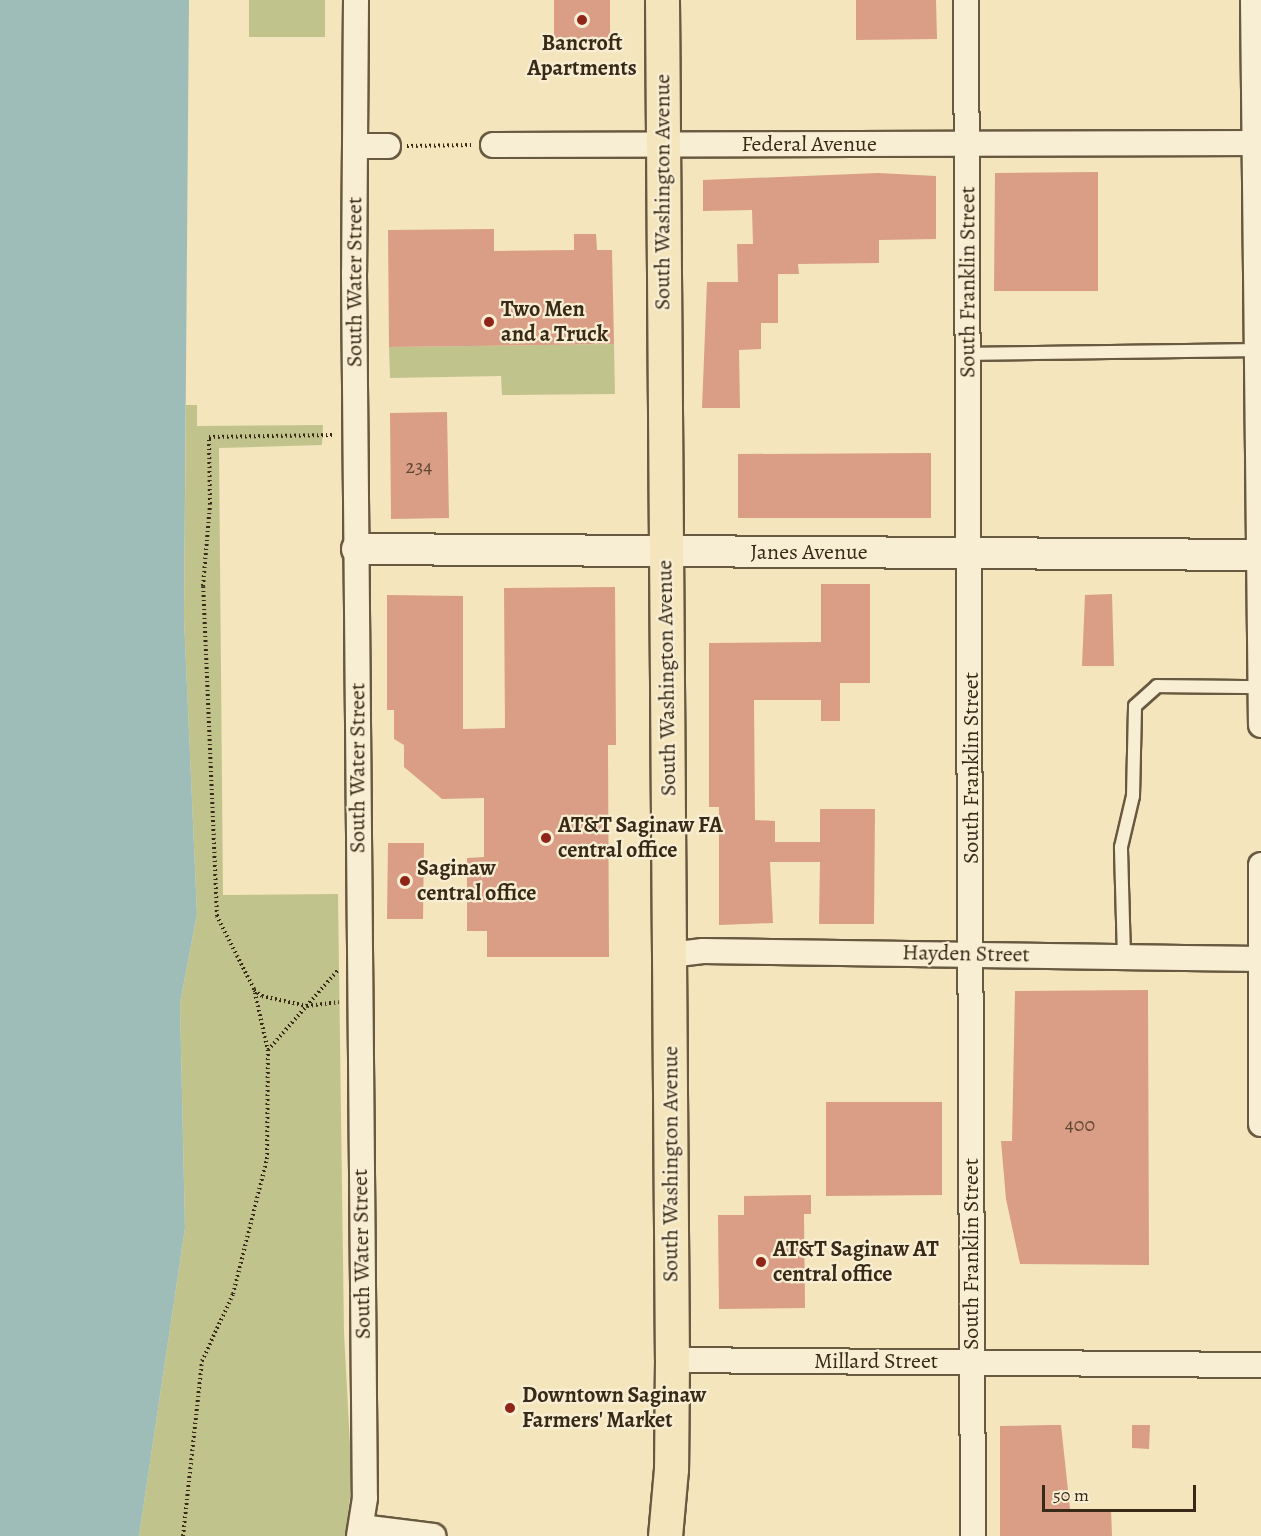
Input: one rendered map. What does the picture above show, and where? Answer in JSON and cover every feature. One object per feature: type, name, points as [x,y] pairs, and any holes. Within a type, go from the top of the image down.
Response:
[{"type":"main road","name":"South Washington Avenue","points":[[662,0],[672,1360],[671,1469],[665,1536]]},
{"type":"street","name":"South Water Street","points":[[356,0],[359,999],[365,1498],[360,1532]]},
{"type":"street","name":"South Franklin Street","points":[[966,0],[973,1536]]},
{"type":"street","points":[[1253,0],[1257,143],[1254,350],[1261,555],[1261,725]]},
{"type":"street","name":"Federal Avenue","points":[[493,145],[1257,143]]},
{"type":"street","points":[[356,146],[388,146]]},
{"type":"street","name":"Janes Avenue","points":[[357,549],[665,553],[968,552],[1261,555]]},
{"type":"street","points":[[1261,865],[1261,1124]]},
{"type":"street","name":"Hayden Street","points":[[670,955],[703,951],[972,953],[1260,959]]},
{"type":"street","name":"Millard Street","points":[[672,1360],[1261,1365]]},
{"type":"street","points":[[360,1532],[433,1536]]},
{"type":"lane","points":[[968,354],[1254,350]]},
{"type":"lane","points":[[1124,957],[1121,847],[1133,796],[1135,705],[1148,690],[1157,686],[1261,687]]},
{"type":"path","points":[[388,146],[493,145]]},
{"type":"path","points":[[183,1536],[202,1361],[233,1293],[264,1177],[268,1051],[254,989],[217,916],[202,586],[210,504],[209,437],[356,435]]},
{"type":"path","points":[[268,1051],[359,948]]},
{"type":"path","points":[[254,989],[262,996],[307,1006],[359,999]]},
{"type":"green space","points":[[249,0],[325,0],[325,37],[249,37]]},
{"type":"green space","points":[[614,344],[615,394],[502,395],[501,376],[390,378],[389,347]]},
{"type":"green space","points":[[186,405],[197,405],[197,426],[323,425],[322,445],[219,448],[223,895],[338,894],[344,1333],[352,1482],[345,1536],[139,1536],[185,1228],[180,1003],[197,914],[184,618]]},
{"type":"water","points":[[0,0],[189,0],[184,618],[197,914],[180,1003],[185,1228],[139,1536],[0,1536]]},
{"type":"building","name":"Bancroft Apartments","points":[[554,0],[610,0],[610,41],[554,41]]},
{"type":"building","points":[[856,0],[936,0],[937,39],[856,40]]},
{"type":"building","points":[[1098,172],[1098,291],[994,291],[995,173]]},
{"type":"building","points":[[878,173],[936,176],[936,239],[879,240],[879,263],[798,264],[799,274],[778,274],[778,323],[761,323],[761,349],[739,350],[740,408],[702,408],[707,282],[738,282],[737,244],[753,244],[752,210],[703,211],[703,180]]},
{"type":"building","points":[[494,229],[494,251],[574,250],[574,234],[596,234],[597,250],[612,250],[614,344],[389,347],[388,230]]},
{"type":"building","points":[[447,412],[449,518],[391,519],[390,413]]},
{"type":"building","points":[[931,453],[931,518],[738,518],[738,454]]},
{"type":"building","points":[[821,584],[870,584],[870,683],[840,683],[840,721],[821,721],[821,700],[754,700],[755,820],[775,821],[775,842],[820,842],[820,809],[875,809],[874,924],[819,924],[820,862],[770,862],[773,923],[719,925],[719,807],[709,807],[709,643],[821,642]]},
{"type":"building","points":[[615,587],[616,745],[608,745],[609,957],[487,957],[487,931],[467,931],[467,858],[484,857],[484,798],[442,799],[404,767],[404,745],[394,739],[394,710],[387,710],[387,595],[463,596],[463,729],[505,728],[504,588]]},
{"type":"building","points":[[1112,594],[1114,666],[1082,666],[1085,595]]},
{"type":"building","name":"Saginaw central office","points":[[388,843],[424,843],[423,919],[387,919]]},
{"type":"building","points":[[1148,990],[1149,1265],[1020,1264],[1006,1199],[1001,1141],[1012,1141],[1015,991]]},
{"type":"building","points":[[826,1102],[942,1102],[942,1195],[826,1196]]},
{"type":"building","name":"AT&T Saginaw AT central office","points":[[811,1195],[811,1214],[804,1214],[805,1308],[719,1309],[718,1215],[744,1215],[744,1196]]},
{"type":"building","points":[[1061,1425],[1070,1509],[1111,1509],[1112,1536],[1000,1536],[1000,1426]]},
{"type":"building","points":[[1132,1425],[1150,1425],[1149,1449],[1132,1448]]},
{"type":"place","name":"Bancroft Apartments","points":[[582,20]]},
{"type":"place","name":"Two Men and a Truck","points":[[489,322]]},
{"type":"place","name":"AT&T Saginaw FA central office","points":[[546,838]]},
{"type":"place","name":"Saginaw central office","points":[[405,881]]},
{"type":"place","name":"AT&T Saginaw AT central office","points":[[761,1262]]},
{"type":"place","name":"Downtown Saginaw Farmers' Market","points":[[510,1408]]}]
